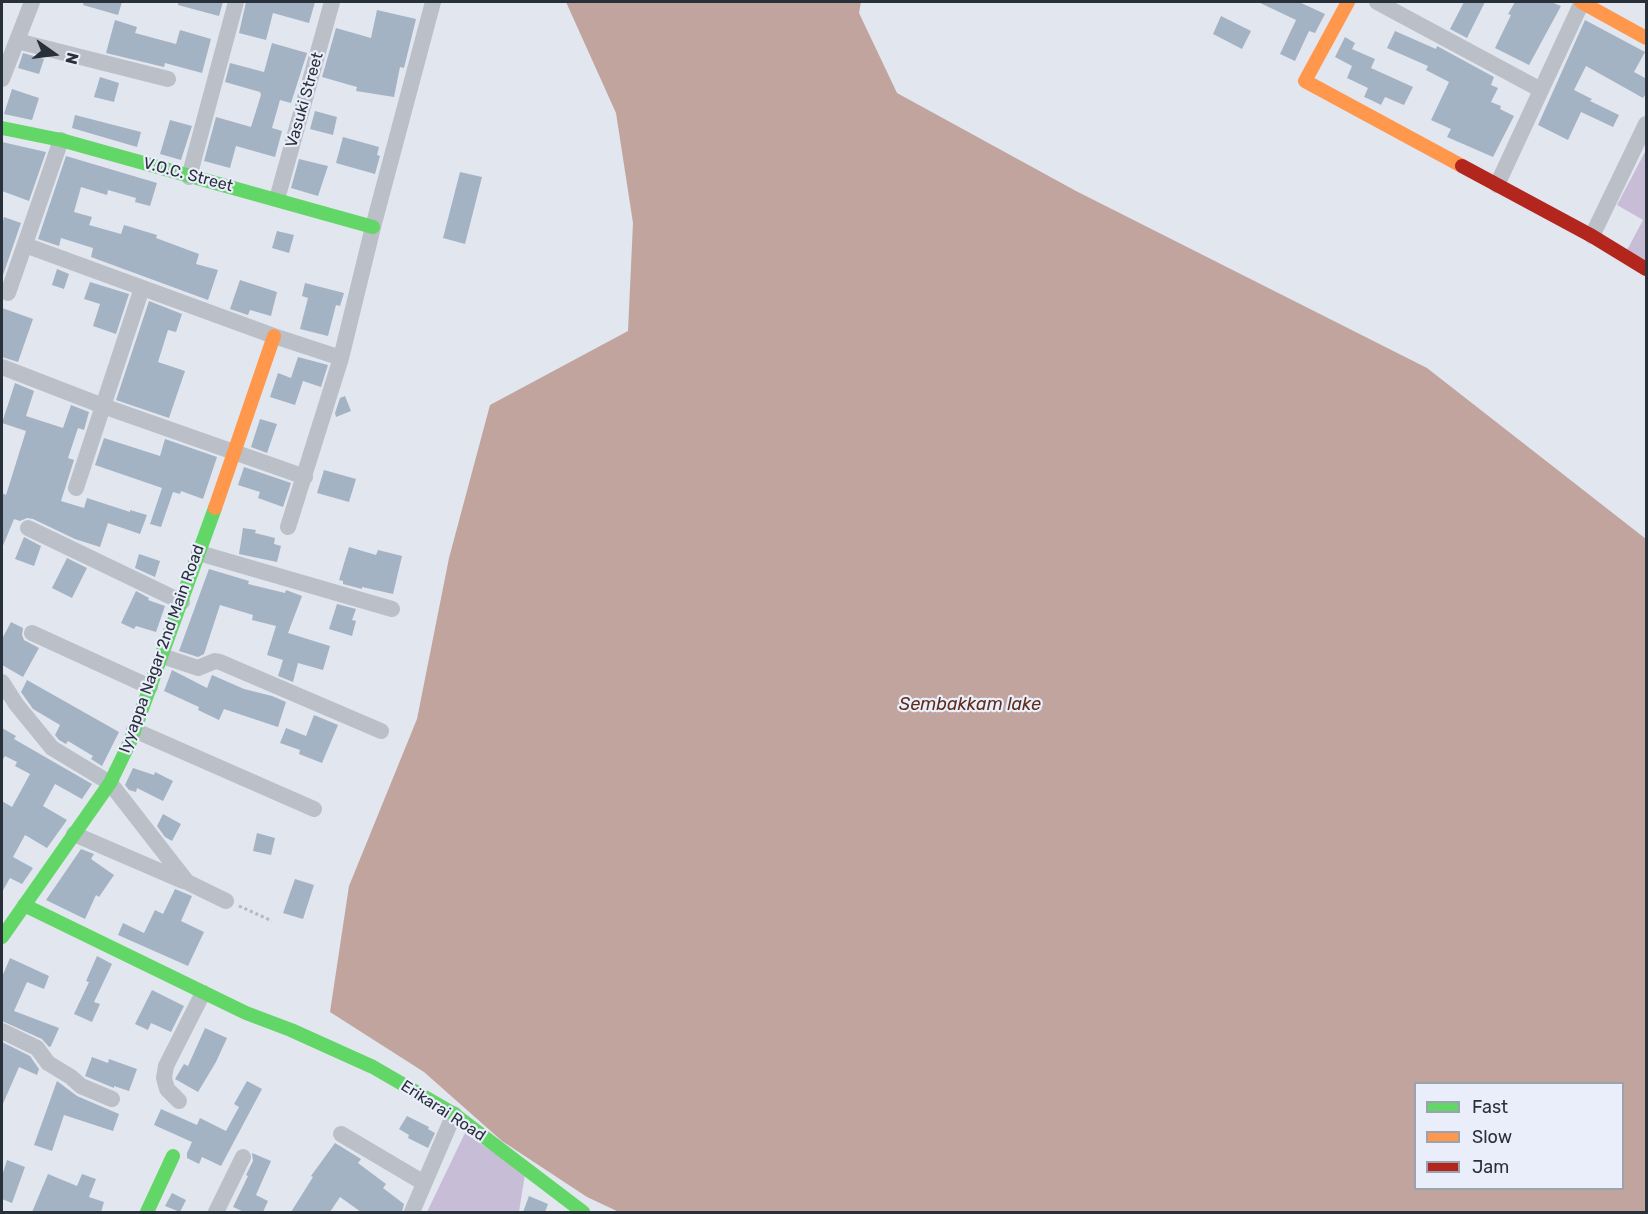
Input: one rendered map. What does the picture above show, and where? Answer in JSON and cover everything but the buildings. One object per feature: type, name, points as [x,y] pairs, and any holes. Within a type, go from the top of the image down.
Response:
[{"type":"street","points":[[2,79],[32,2]]},
{"type":"street","points":[[189,177],[236,2]]},
{"type":"street","name":"Vasuki Street","points":[[277,199],[332,2]]},
{"type":"street","points":[[288,528],[341,358],[433,2]]},
{"type":"street","points":[[1348,2],[1305,81],[1592,236],[1647,269]]},
{"type":"street","points":[[1377,2],[1541,90]]},
{"type":"street","points":[[1497,185],[1582,2],[1647,38]]},
{"type":"street","points":[[17,41],[168,79]]},
{"type":"street","points":[[1592,236],[1647,124]]},
{"type":"street","name":"V.O.C. Street","points":[[2,128],[61,140],[373,227]]},
{"type":"street","points":[[8,293],[61,140]]},
{"type":"street","points":[[25,245],[274,336],[341,358]]},
{"type":"street","points":[[76,488],[142,288]]},
{"type":"street","name":"Iyyappa Nagar 2nd Main Road","points":[[2,937],[110,783],[134,730],[182,602],[274,336]]},
{"type":"street","points":[[2,367],[103,406],[305,477]]},
{"type":"street","points":[[28,528],[182,602]]},
{"type":"street","points":[[199,553],[392,609]]},
{"type":"street","points":[[32,633],[150,687]]},
{"type":"street","points":[[162,656],[198,668],[215,661],[219,662],[381,731]]},
{"type":"street","points":[[2,682],[16,704],[52,748],[110,783],[187,882]]},
{"type":"street","points":[[134,730],[314,809]]},
{"type":"street","points":[[74,834],[226,901]]},
{"type":"street","name":"Erikarai Road","points":[[24,905],[246,1013],[291,1030],[373,1067],[454,1114],[583,1212]]},
{"type":"street","points":[[179,1101],[167,1089],[165,1072],[203,993]]},
{"type":"street","points":[[2,1031],[38,1048],[48,1063],[81,1086],[112,1099]]},
{"type":"street","points":[[412,1212],[454,1114]]},
{"type":"street","points":[[341,1134],[424,1183]]},
{"type":"street","points":[[147,1212],[174,1156]]},
{"type":"street","points":[[216,1212],[243,1157]]},
{"type":"path","points":[[226,901],[273,921]]},
{"type":"shaded area","points":[[1646,150],[1646,264],[1626,252],[1643,220],[1617,205]]},
{"type":"shaded area","points":[[465,1133],[525,1174],[519,1212],[427,1212]]},
{"type":"water","name":"Sembakkam lake","points":[[566,2],[861,2],[859,13],[897,93],[1076,191],[1427,368],[1646,539],[1646,1212],[619,1212],[587,1197],[502,1141],[424,1072],[330,1012],[349,886],[417,719],[449,558],[490,405],[628,331],[633,223],[616,113]]},
{"type":"traffic: fast","points":[[2,128],[61,140],[373,227]]},
{"type":"traffic: fast","points":[[2,937],[110,783],[130,742],[215,508]]},
{"type":"traffic: fast","points":[[24,905],[246,1013],[291,1030],[373,1067],[454,1114],[583,1212]]},
{"type":"traffic: fast","points":[[147,1212],[173,1156]]},
{"type":"traffic: slow","points":[[1348,2],[1305,81],[1462,166]]},
{"type":"traffic: slow","points":[[1581,2],[1646,38]]},
{"type":"traffic: slow","points":[[215,508],[274,336]]},
{"type":"traffic: jam","points":[[1462,166],[1592,236],[1646,269]]}]
